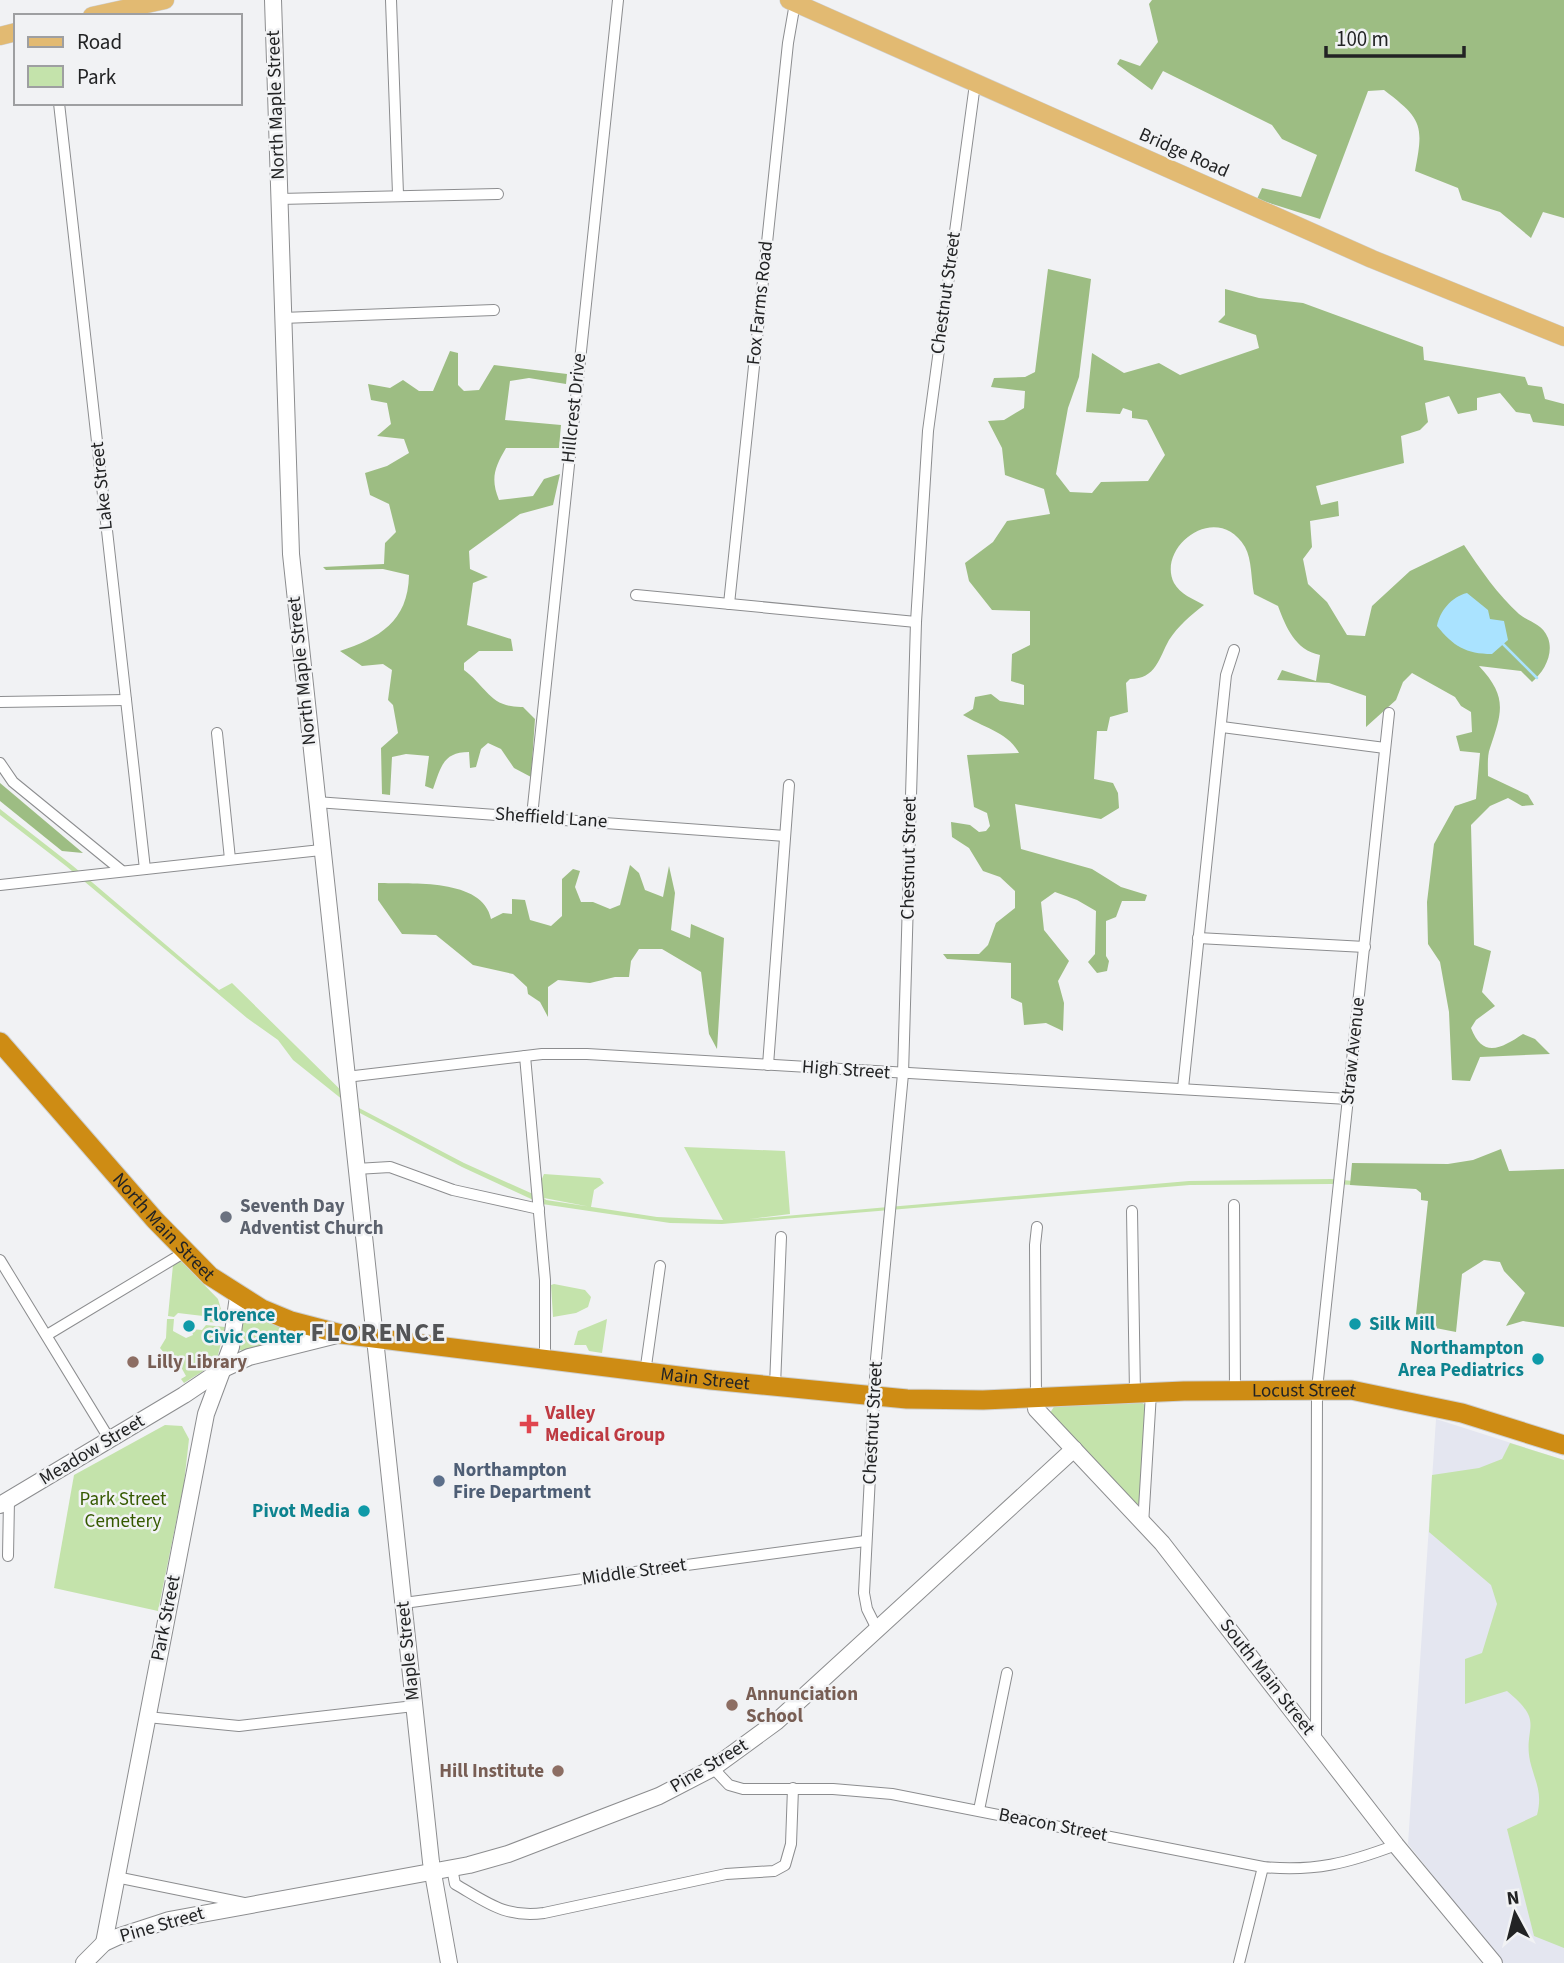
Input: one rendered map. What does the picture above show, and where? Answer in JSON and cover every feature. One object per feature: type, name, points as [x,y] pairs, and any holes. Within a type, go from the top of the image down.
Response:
[{"type":"highway","name":"North Main Street","points":[[0,1042],[185,1252],[210,1276],[238,1296],[291,1321],[341,1334],[375,1339]]},
{"type":"highway","name":"Main Street","points":[[375,1339],[645,1373],[876,1396],[950,1400],[1036,1397]]},
{"type":"highway","name":"Locust Street","points":[[1036,1397],[1317,1389],[1394,1397],[1479,1418],[1564,1445]]},
{"type":"main road","points":[[101,14],[165,0]]},
{"type":"main road","name":"North Maple Street","points":[[273,0],[290,554],[375,1339]]},
{"type":"main road","name":"Bridge Road","points":[[792,1],[1372,259],[1564,337]]},
{"type":"main road","name":"Park Street","points":[[104,1943],[211,1396],[230,1348],[238,1296]]},
{"type":"main road","points":[[221,1370],[249,1357],[341,1334]]},
{"type":"main road","name":"Maple Street","points":[[375,1339],[432,1871],[449,1963]]},
{"type":"main road","name":"Meadow Street","points":[[5,1503],[221,1370]]},
{"type":"main road","points":[[184,1395],[211,1396]]},
{"type":"main road","name":"South Main Street","points":[[1036,1397],[1037,1409],[1178,1564],[1396,1845],[1494,1963]]},
{"type":"main road","name":"Pine Street","points":[[84,1963],[104,1943],[169,1920],[452,1868],[508,1854],[659,1796],[713,1768],[776,1723],[1074,1449]]},
{"type":"street","points":[[391,0],[398,194]]},
{"type":"street","name":"Hillcrest Drive","points":[[532,816],[618,0]]},
{"type":"street","name":"Fox Farms Road","points":[[729,604],[792,1]]},
{"type":"street","name":"Chestnut Street","points":[[878,1631],[865,1604],[865,1541],[876,1396],[875,1371],[903,1074],[916,622],[929,419],[975,84]]},
{"type":"street","name":"Lake Street","points":[[60,105],[145,869]]},
{"type":"street","points":[[279,199],[398,194],[498,194]]},
{"type":"street","points":[[282,318],[494,310]]},
{"type":"street","points":[[636,594],[916,622]]},
{"type":"street","points":[[1182,1088],[1226,674],[1234,650]]},
{"type":"street","points":[[0,702],[126,700]]},
{"type":"street","name":"Straw Avenue","points":[[1316,1740],[1317,1389],[1389,713]]},
{"type":"street","points":[[1222,727],[1385,748]]},
{"type":"street","points":[[217,733],[230,859]]},
{"type":"street","points":[[0,762],[13,782],[122,871]]},
{"type":"street","points":[[768,1065],[789,785]]},
{"type":"street","name":"Sheffield Lane","points":[[316,802],[785,836]]},
{"type":"street","points":[[0,885],[321,850]]},
{"type":"street","points":[[1198,938],[1365,947]]},
{"type":"street","name":"High Street","points":[[346,1077],[525,1056],[598,1054],[1348,1099]]},
{"type":"street","points":[[525,1056],[546,1293],[545,1360]]},
{"type":"street","points":[[356,1169],[390,1167],[453,1190],[539,1209]]},
{"type":"street","points":[[1234,1205],[1235,1391]]},
{"type":"street","points":[[1132,1211],[1143,1393],[1143,1525]]},
{"type":"street","points":[[1036,1397],[1037,1227]]},
{"type":"street","points":[[775,1386],[781,1237]]},
{"type":"street","points":[[47,1335],[185,1252]]},
{"type":"street","points":[[0,1260],[110,1440]]},
{"type":"street","points":[[645,1373],[660,1266]]},
{"type":"street","points":[[5,1503],[8,1556]]},
{"type":"street","name":"Middle Street","points":[[404,1604],[865,1541]]},
{"type":"street","points":[[979,1810],[1007,1673]]},
{"type":"street","points":[[147,1717],[239,1726],[414,1706]]},
{"type":"street","name":"Beacon Street","points":[[713,1768],[729,1785],[743,1789],[793,1788],[892,1794],[1263,1867],[1290,1870],[1335,1866],[1396,1845]]},
{"type":"street","points":[[452,1868],[455,1884],[499,1910],[521,1914],[544,1913],[726,1874],[774,1871],[785,1865],[790,1844],[793,1788]]},
{"type":"street","points":[[1240,1963],[1263,1867]]},
{"type":"street","name":"Pine Street","points":[[116,1877],[248,1904]]},
{"type":"shaded area","points":[[1436,1419],[1564,1460],[1564,1963],[1502,1963],[1408,1844]]},
{"type":"green space","points":[[1152,0],[1564,0],[1564,218],[1543,212],[1531,238],[1500,212],[1462,200],[1458,188],[1415,171],[1419,143],[1417,124],[1406,108],[1384,90],[1368,91],[1320,219],[1257,199],[1262,188],[1301,197],[1317,155],[1282,139],[1272,125],[1163,71],[1152,90],[1117,64],[1120,59],[1140,66],[1158,42],[1149,4]]},
{"type":"green space","points":[[1048,269],[1091,279],[1079,377],[1068,408],[1056,474],[1070,492],[1092,493],[1101,482],[1148,481],[1165,455],[1147,420],[1132,418],[1132,411],[1123,408],[1120,414],[1086,412],[1092,353],[1124,373],[1159,363],[1180,375],[1259,348],[1256,335],[1218,322],[1225,315],[1225,289],[1259,298],[1303,303],[1423,347],[1424,360],[1525,377],[1528,385],[1542,387],[1545,399],[1564,404],[1564,426],[1533,422],[1530,414],[1516,412],[1500,393],[1477,398],[1477,410],[1458,414],[1449,396],[1425,403],[1428,422],[1420,430],[1401,436],[1404,463],[1316,486],[1321,505],[1338,501],[1339,516],[1310,521],[1312,547],[1303,559],[1308,584],[1327,602],[1347,635],[1365,636],[1372,606],[1410,571],[1464,545],[1504,599],[1519,614],[1542,629],[1548,638],[1550,650],[1547,662],[1532,682],[1521,671],[1479,666],[1495,687],[1500,705],[1488,755],[1488,776],[1528,795],[1534,805],[1522,806],[1508,798],[1490,806],[1471,825],[1474,945],[1491,951],[1482,992],[1495,1006],[1476,1020],[1471,1028],[1481,1044],[1487,1047],[1501,1046],[1523,1034],[1535,1039],[1550,1054],[1480,1057],[1470,1081],[1452,1080],[1449,1012],[1440,962],[1428,944],[1427,902],[1434,844],[1455,806],[1476,799],[1480,753],[1460,751],[1456,736],[1472,732],[1471,712],[1461,706],[1455,697],[1412,673],[1403,682],[1396,700],[1366,727],[1366,696],[1329,683],[1277,680],[1282,670],[1316,681],[1320,655],[1298,643],[1288,629],[1278,606],[1254,594],[1245,547],[1233,534],[1220,528],[1205,528],[1181,543],[1171,569],[1174,583],[1180,590],[1204,605],[1173,635],[1151,671],[1126,683],[1128,712],[1110,717],[1107,731],[1097,731],[1094,779],[1113,783],[1118,793],[1119,808],[1101,819],[1015,804],[1021,849],[1092,869],[1121,887],[1147,895],[1145,901],[1122,901],[1116,917],[1106,921],[1106,956],[1109,961],[1107,971],[1097,973],[1088,962],[1095,954],[1096,911],[1055,892],[1041,902],[1044,930],[1069,961],[1058,981],[1064,1003],[1063,1031],[1046,1023],[1024,1025],[1022,1003],[1011,998],[1011,963],[947,959],[943,954],[979,954],[988,945],[996,923],[1015,908],[1015,891],[1000,877],[983,871],[969,848],[952,837],[951,822],[970,825],[979,832],[986,831],[990,826],[987,813],[974,807],[967,755],[1019,753],[1001,735],[963,715],[973,709],[975,697],[991,694],[1000,701],[1024,705],[1024,685],[1011,681],[1012,654],[1030,645],[1030,611],[992,610],[969,581],[965,563],[993,542],[1007,521],[1050,514],[1044,489],[1005,475],[1002,448],[988,421],[1004,420],[1024,408],[1025,391],[991,387],[994,378],[1025,377],[1035,372]]},
{"type":"green space","points":[[450,351],[458,353],[458,385],[464,391],[479,390],[494,365],[567,374],[566,384],[529,378],[510,381],[505,420],[561,425],[559,448],[506,448],[495,473],[499,500],[533,496],[544,479],[560,474],[553,505],[520,514],[469,551],[470,569],[488,577],[473,583],[467,625],[511,639],[513,651],[479,651],[464,663],[464,670],[496,700],[503,704],[523,707],[535,719],[531,777],[514,768],[501,749],[488,743],[481,749],[476,767],[470,768],[469,752],[448,758],[433,789],[425,786],[429,756],[406,754],[392,757],[390,795],[382,794],[381,748],[398,733],[393,705],[388,700],[392,670],[383,664],[362,666],[340,651],[379,634],[389,626],[403,605],[409,575],[383,569],[326,570],[323,567],[384,564],[385,543],[396,532],[389,504],[370,495],[365,473],[387,466],[409,453],[404,439],[377,436],[391,424],[387,403],[371,400],[368,384],[390,388],[403,380],[419,391],[433,391]]},
{"type":"green space","points":[[0,783],[83,853],[62,851],[0,801]]},
{"type":"green space","points":[[0,809],[73,866],[219,990],[232,983],[359,1108],[464,1163],[542,1198],[541,1181],[544,1174],[600,1178],[604,1183],[594,1190],[591,1207],[657,1217],[723,1220],[684,1147],[785,1151],[790,1214],[749,1219],[1189,1181],[1331,1179],[1445,1189],[1331,1184],[1190,1185],[722,1224],[670,1223],[542,1204],[462,1167],[358,1112],[293,1060],[278,1040],[247,1018],[66,866],[0,815]],"holes":[[[544,1198],[588,1206],[546,1200]]]},
{"type":"green space","points":[[630,865],[639,873],[645,890],[663,897],[669,866],[675,893],[671,930],[690,938],[691,924],[724,938],[717,1049],[709,1034],[701,972],[662,949],[639,949],[631,961],[629,977],[615,977],[590,983],[558,980],[548,987],[548,1017],[540,1002],[528,994],[527,987],[513,974],[473,965],[436,935],[402,934],[378,900],[378,883],[444,886],[475,896],[485,906],[491,919],[503,913],[512,914],[512,899],[525,900],[530,920],[551,926],[562,916],[562,879],[573,869],[580,871],[575,887],[581,902],[593,902],[610,909],[620,905]]},
{"type":"green space","points":[[1501,1149],[1509,1171],[1564,1169],[1564,1327],[1523,1321],[1506,1326],[1525,1293],[1504,1271],[1500,1262],[1484,1260],[1462,1274],[1456,1332],[1415,1324],[1428,1201],[1421,1200],[1421,1193],[1416,1189],[1350,1185],[1352,1163],[1448,1164],[1473,1160]]},
{"type":"green space","points":[[181,1261],[218,1299],[225,1323],[206,1322],[203,1316],[178,1313],[174,1317],[168,1316],[173,1265]]},
{"type":"green space","points":[[551,1285],[585,1290],[591,1297],[588,1307],[576,1313],[553,1317]]},
{"type":"green space","points":[[247,1311],[303,1333],[302,1336],[243,1351],[238,1349],[242,1314]]},
{"type":"green space","points":[[167,1319],[174,1319],[173,1331],[186,1338],[193,1335],[191,1329],[202,1330],[206,1325],[225,1327],[216,1363],[184,1383],[181,1379],[186,1376],[172,1351],[165,1354],[160,1348],[166,1338]]},
{"type":"green space","points":[[607,1319],[602,1353],[589,1351],[586,1345],[574,1345],[578,1331]]},
{"type":"green space","points":[[1140,1401],[1146,1406],[1139,1504],[1135,1504],[1050,1413],[1055,1405]]},
{"type":"green space","name":"Park Street Cemetery","points":[[165,1425],[182,1426],[189,1439],[184,1483],[158,1611],[54,1588],[74,1475]]},
{"type":"green space","points":[[1510,1443],[1564,1460],[1564,1948],[1534,1936],[1507,1829],[1537,1815],[1539,1807],[1539,1793],[1530,1761],[1530,1718],[1507,1691],[1465,1704],[1465,1659],[1482,1653],[1497,1604],[1491,1585],[1429,1532],[1432,1475],[1479,1468],[1502,1459]]},
{"type":"water","points":[[1467,593],[1488,610],[1490,619],[1504,621],[1508,640],[1492,654],[1461,648],[1437,626],[1447,605]]},
{"type":"waterway","points":[[1502,643],[1537,678]]},
{"type":"place","name":"Seventh Day Adventist Church","points":[[226,1217]]},
{"type":"place","name":"Silk Mill","points":[[1355,1324]]},
{"type":"place","name":"Florence Civic Center","points":[[189,1326]]},
{"type":"place","name":"Northampton Area Pediatrics","points":[[1538,1359]]},
{"type":"place","name":"Lilly Library","points":[[133,1362]]},
{"type":"place","name":"Valley Medical Group","points":[[529,1424]]},
{"type":"place","name":"Northampton Fire Department","points":[[439,1481]]},
{"type":"place","name":"Pivot Media","points":[[364,1511]]},
{"type":"place","name":"Annunciation School","points":[[732,1705]]},
{"type":"place","name":"Hill Institute","points":[[558,1771]]},
{"type":"district","name":"FLORENCE","points":[[379,1332]]}]
